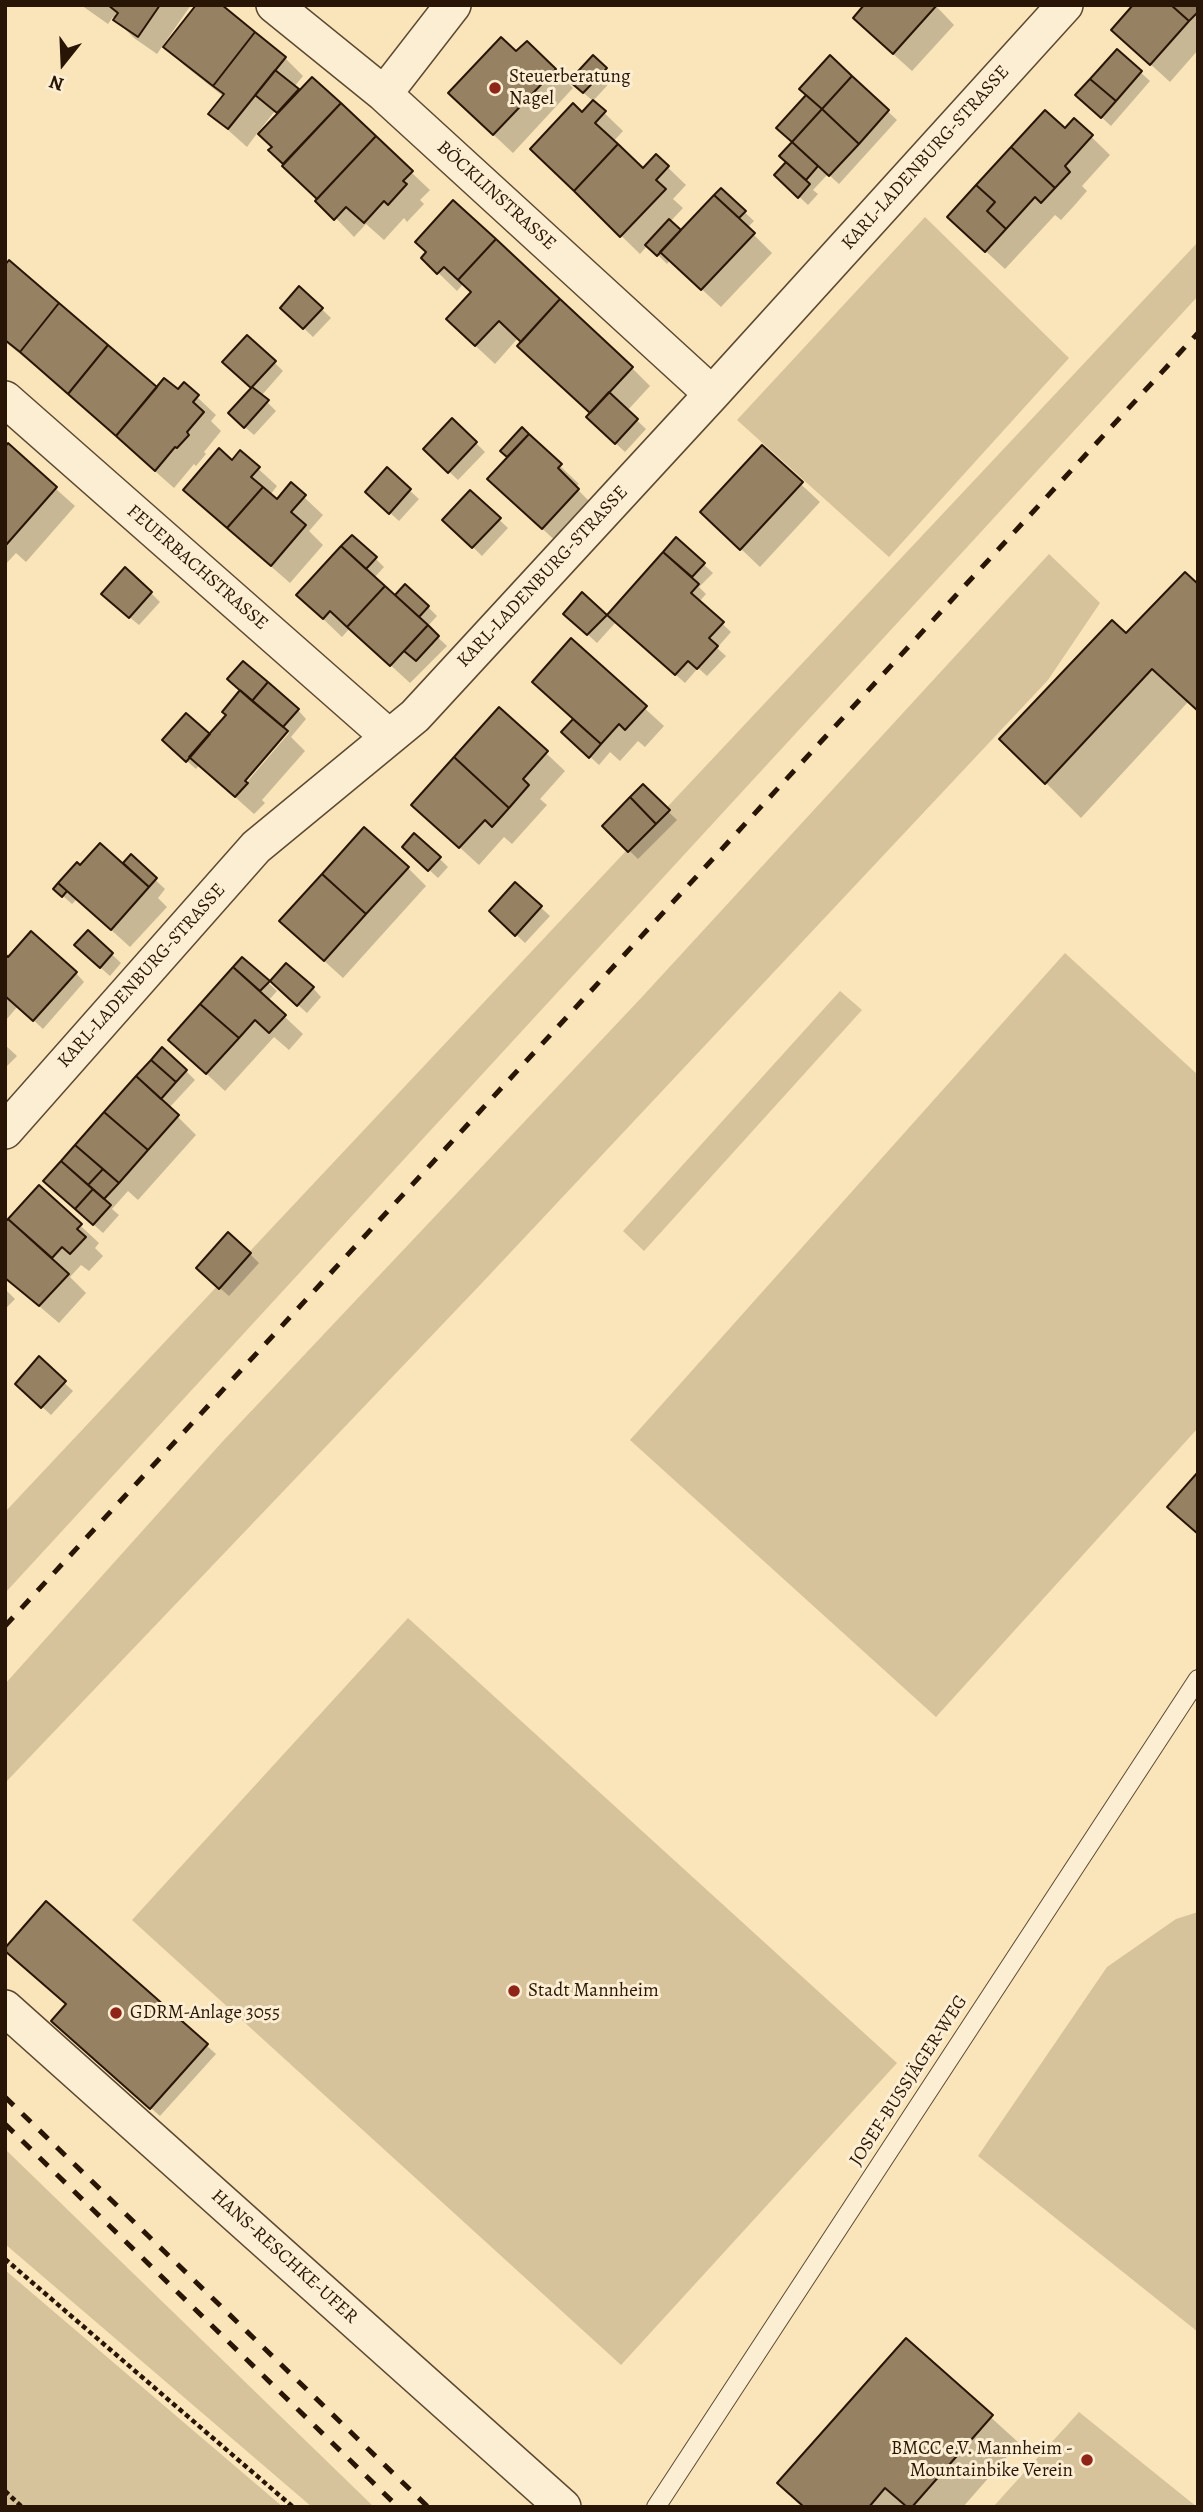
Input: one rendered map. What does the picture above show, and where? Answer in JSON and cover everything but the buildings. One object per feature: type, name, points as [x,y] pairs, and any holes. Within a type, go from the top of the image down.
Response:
[{"type":"street","points":[[384,94],[453,5]]},
{"type":"street","name":"KARL-LADENBURG-STRASSE","points":[[5,1131],[257,847],[415,716],[1065,5]]},
{"type":"street","name":"BÖCKLINSTRASSE","points":[[288,9],[712,394]]},
{"type":"street","name":"FEUERBACHSTRASSE","points":[[5,399],[389,737]]},
{"type":"street","name":"HANS-RESCHKE-UFER","points":[[5,2008],[563,2507]]},
{"type":"lane","name":"JOSEF-BUSSJÄGER-WEG","points":[[656,2507],[1196,1686]]},
{"type":"path","points":[[5,2259],[293,2507]]},
{"type":"path","points":[[5,2491],[22,2507]]},
{"type":"shaded area","points":[[925,217],[1069,358],[889,557],[737,420]]},
{"type":"shaded area","points":[[1198,242],[1198,296],[5,1593],[5,1512]]},
{"type":"shaded area","points":[[1049,554],[1100,603],[1048,680],[480,1285],[5,1783],[5,1684],[223,1441],[642,997]]},
{"type":"shaded area","points":[[1065,953],[1198,1075],[1198,1428],[936,1717],[630,1440]]},
{"type":"shaded area","points":[[840,991],[862,1010],[644,1251],[623,1231]]},
{"type":"shaded area","name":"Stadt Mannheim","points":[[408,1618],[897,2063],[621,2365],[132,1920]]},
{"type":"shaded area","points":[[1198,1912],[1198,2332],[978,2156],[1107,1967],[1176,1919]]},
{"type":"shaded area","points":[[5,2149],[374,2507],[312,2507],[5,2244]]},
{"type":"shaded area","points":[[5,2270],[283,2507],[5,2507]]},
{"type":"shaded area","name":"BMCC e.V. Mannheim - Mountainbike Verein","points":[[1079,2412],[1197,2507],[993,2507]]},
{"type":"railway","points":[[5,1626],[1198,333]]},
{"type":"railway","points":[[5,2097],[428,2507]]},
{"type":"railway","points":[[5,2124],[398,2507]]},
{"type":"place","name":"Steuerberatung Nagel","points":[[495,88]]},
{"type":"place","name":"Stadt Mannheim","points":[[514,1991]]},
{"type":"place","name":"GDRM-Anlage 3055","points":[[116,2013]]},
{"type":"place","name":"BMCC e.V. Mannheim - Mountainbike Verein","points":[[1087,2460]]}]
